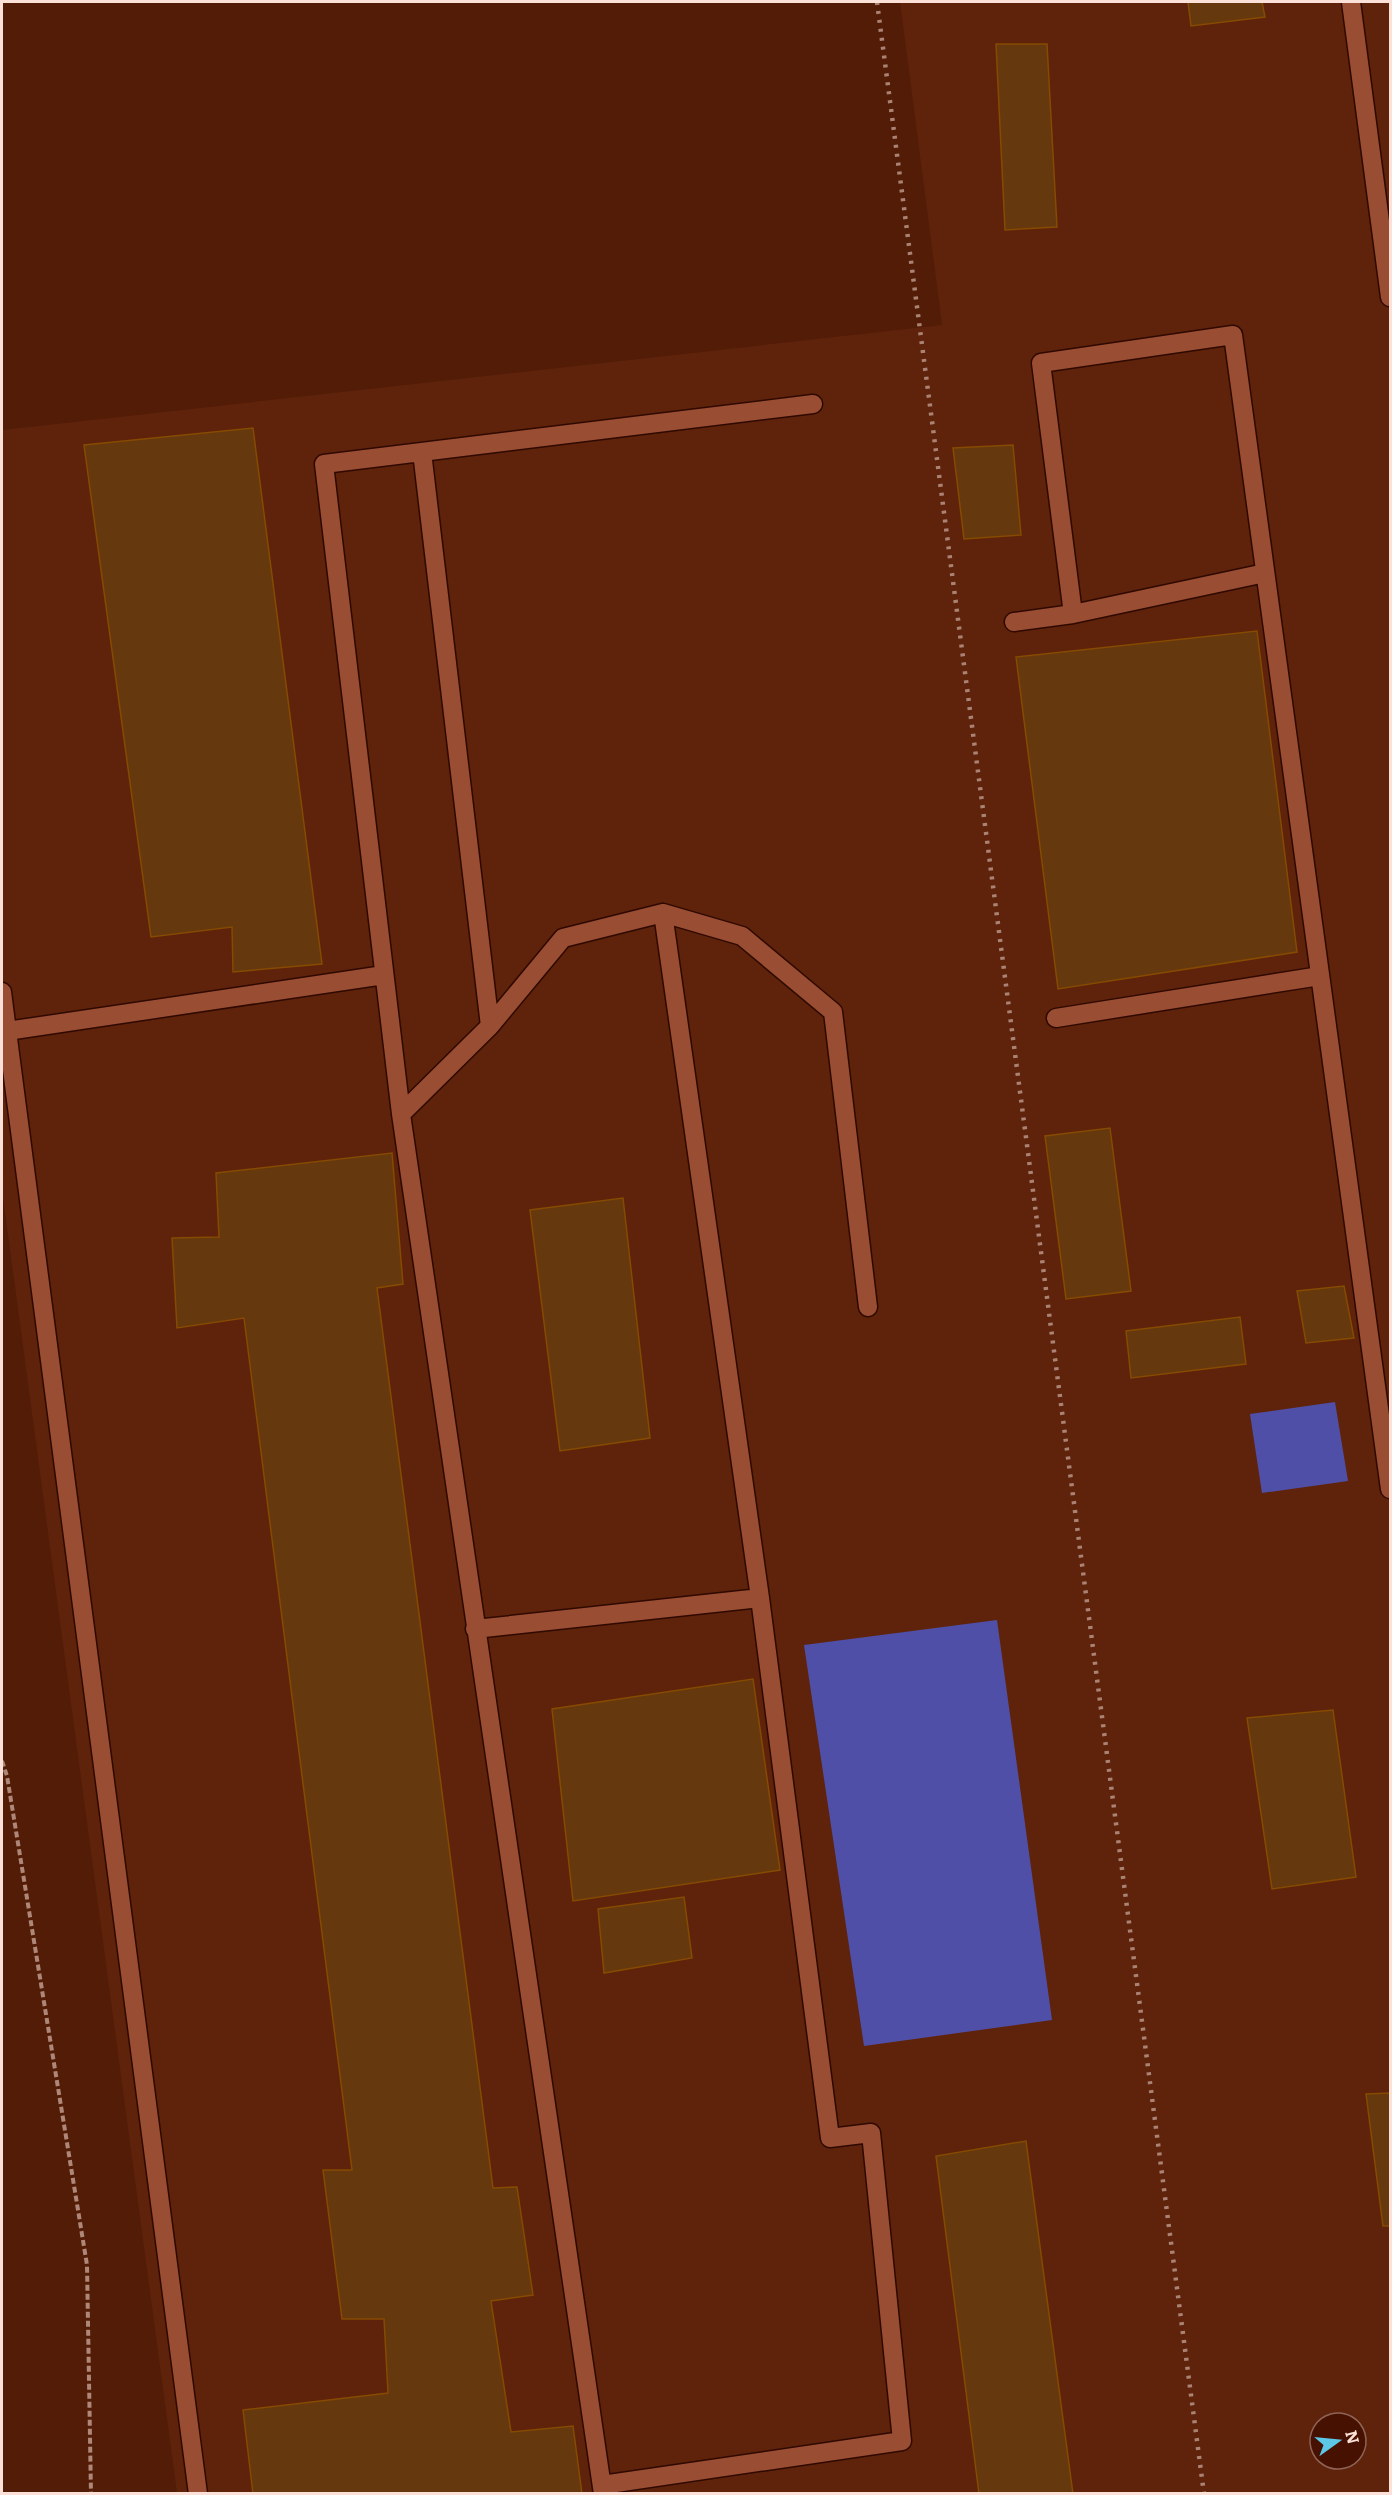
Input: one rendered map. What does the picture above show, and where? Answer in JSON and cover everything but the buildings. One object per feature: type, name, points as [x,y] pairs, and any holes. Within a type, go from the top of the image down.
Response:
[{"type":"lane","points":[[1351,2],[1390,297]]},
{"type":"lane","points":[[1073,614],[1041,363],[1233,335],[1390,1488]]},
{"type":"lane","points":[[663,913],[760,1598],[830,2138],[871,2133],[902,2442],[603,2489],[401,1114],[324,464],[813,404]]},
{"type":"lane","points":[[422,452],[490,1026]]},
{"type":"lane","points":[[1014,622],[1073,614],[1265,573]]},
{"type":"lane","points":[[401,1114],[490,1026],[563,938],[663,913],[742,936],[833,1012],[867,1307]]},
{"type":"lane","points":[[7,1032],[384,975]]},
{"type":"lane","points":[[1056,1018],[1320,976]]},
{"type":"lane","points":[[2,992],[198,2493]]},
{"type":"lane","points":[[475,1629],[760,1598]]},
{"type":"path","points":[[2,1761],[7,1776],[87,2265],[91,2493]]},
{"type":"shaded area","points":[[900,2],[1390,2],[1390,2493],[177,2493],[2,1190],[2,430],[942,325]]},
{"type":"shaded area","points":[[1335,1402],[1348,1481],[1262,1493],[1250,1414]]},
{"type":"shaded area","points":[[997,1620],[1052,2020],[864,2046],[804,1645]]},
{"type":"railway","points":[[877,2],[1204,2494]]}]
